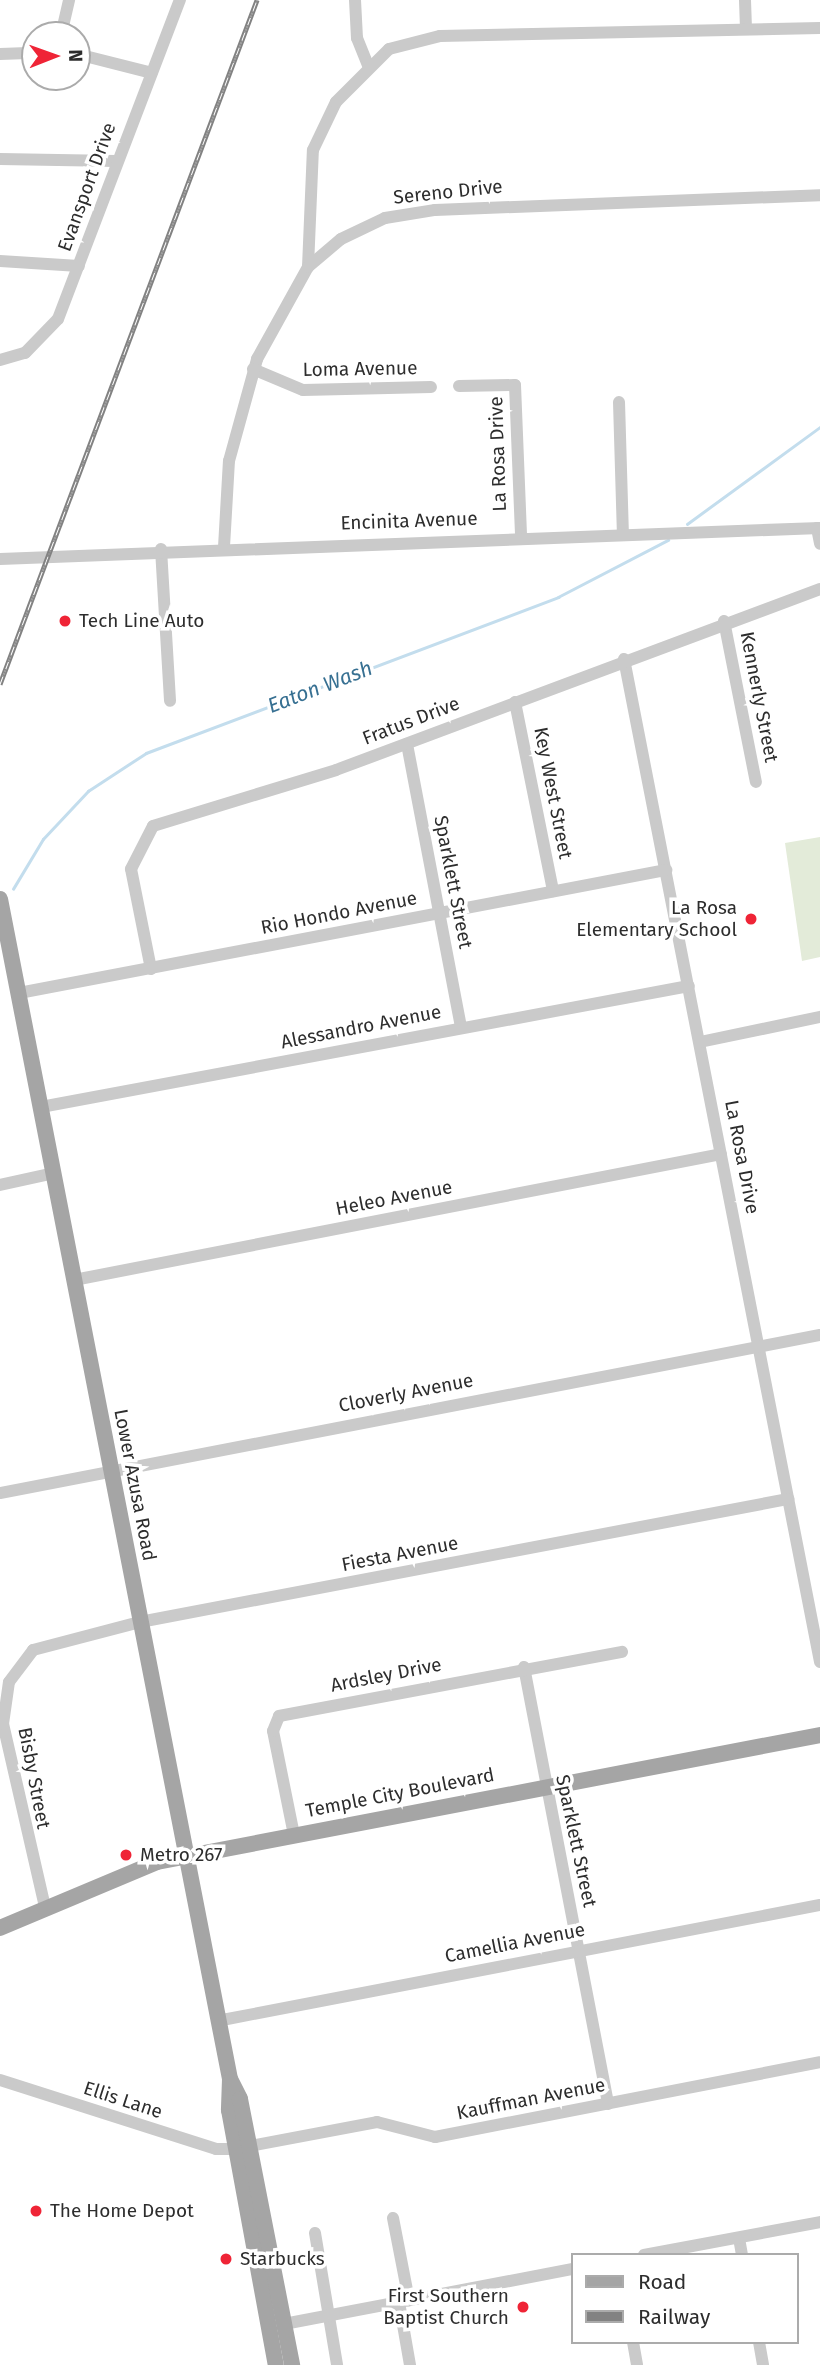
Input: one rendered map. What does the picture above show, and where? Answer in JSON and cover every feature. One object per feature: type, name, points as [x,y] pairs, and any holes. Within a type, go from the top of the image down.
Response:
[{"type":"main road","name":"Lower Azusa Road","points":[[0,898],[243,2147],[276,2365]]},
{"type":"main road","name":"Temple City Boulevard","points":[[0,1928],[133,1869],[294,1835],[820,1735]]},
{"type":"main road","name":"Lower Azusa Road","points":[[230,2079],[245,2120],[243,2147],[259,2188],[292,2365]]},
{"type":"street","points":[[64,21],[69,0]]},
{"type":"street","name":"Evansport Drive","points":[[0,360],[25,353],[49,333],[79,266],[116,161],[180,0]]},
{"type":"street","points":[[355,0],[357,38],[368,65]]},
{"type":"street","points":[[745,0],[746,26]]},
{"type":"street","points":[[308,267],[313,149],[351,83],[368,65],[402,43],[440,36],[746,26],[820,29]]},
{"type":"street","points":[[0,54],[21,53]]},
{"type":"street","points":[[91,58],[152,73]]},
{"type":"street","points":[[0,159],[116,161]]},
{"type":"street","name":"Sereno Drive","points":[[224,547],[229,461],[253,369],[268,332],[308,267],[362,227],[408,212],[820,195]]},
{"type":"street","points":[[0,261],[79,266]]},
{"type":"street","name":"Loma Avenue","points":[[253,369],[303,390],[431,387]]},
{"type":"street","name":"La Rosa Drive","points":[[459,386],[515,385],[521,536]]},
{"type":"street","points":[[619,402],[623,533]]},
{"type":"street","points":[[819,528],[820,544]]},
{"type":"street","name":"Encinita Avenue","points":[[0,559],[160,549],[819,528]]},
{"type":"street","points":[[160,549],[170,701]]},
{"type":"street","name":"Fratus Drive","points":[[151,969],[131,869],[153,826],[407,744],[724,621],[820,589]]},
{"type":"street","name":"Kennerly Street","points":[[724,621],[756,782]]},
{"type":"street","name":"La Rosa Drive","points":[[624,659],[820,1662]]},
{"type":"street","name":"Key West Street","points":[[515,702],[553,891]]},
{"type":"street","name":"Sparklett Street","points":[[407,744],[461,1027]]},
{"type":"street","name":"Rio Hondo Avenue","points":[[19,993],[666,870]]},
{"type":"street","name":"Alessandro Avenue","points":[[41,1107],[689,986]]},
{"type":"street","points":[[700,1042],[820,1017]]},
{"type":"street","name":"Heleo Avenue","points":[[74,1280],[721,1154]]},
{"type":"street","points":[[0,1185],[54,1173]]},
{"type":"street","name":"Cloverly Avenue","points":[[0,1493],[111,1469],[820,1335]]},
{"type":"street","name":"Fiesta Avenue","points":[[24,1659],[54,1641],[140,1622],[788,1499]]},
{"type":"street","name":"Ardsley Drive","points":[[294,1835],[273,1731],[279,1716],[524,1667],[622,1651]]},
{"type":"street","name":"Bisby Street","points":[[24,1659],[9,1682],[4,1724],[45,1907]]},
{"type":"street","name":"Sparklett Street","points":[[524,1667],[608,2104]]},
{"type":"street","name":"Camellia Avenue","points":[[217,2021],[820,1905]]},
{"type":"street","name":"Kauffman Avenue","points":[[243,2147],[377,2122],[435,2137],[820,2062]]},
{"type":"street","name":"Ellis Lane","points":[[0,2080],[216,2150],[243,2147]]},
{"type":"street","points":[[393,2218],[410,2365]]},
{"type":"street","points":[[655,2253],[820,2222]]},
{"type":"street","points":[[315,2233],[337,2365]]},
{"type":"street","points":[[739,2238],[742,2253]]},
{"type":"street","points":[[284,2324],[572,2269]]},
{"type":"street","points":[[633,2344],[637,2365]]},
{"type":"street","points":[[759,2344],[763,2365]]},
{"type":"green space","points":[[820,837],[820,957],[802,961],[785,843]]},
{"type":"waterway","name":"Eaton Wash","points":[[687,524],[820,427]]},
{"type":"waterway","name":"Eaton Wash","points":[[13,889],[43,839],[88,791],[146,753],[558,597],[668,540]]},
{"type":"railway","points":[[0,684],[257,0]]},
{"type":"place","name":"Tech Line Auto","points":[[65,621]]},
{"type":"place","name":"La Rosa Elementary School","points":[[751,919]]},
{"type":"place","name":"Metro 267","points":[[126,1855]]},
{"type":"place","name":"The Home Depot","points":[[36,2211]]},
{"type":"place","name":"Starbucks","points":[[226,2259]]},
{"type":"place","name":"First Southern Baptist Church","points":[[523,2307]]}]
